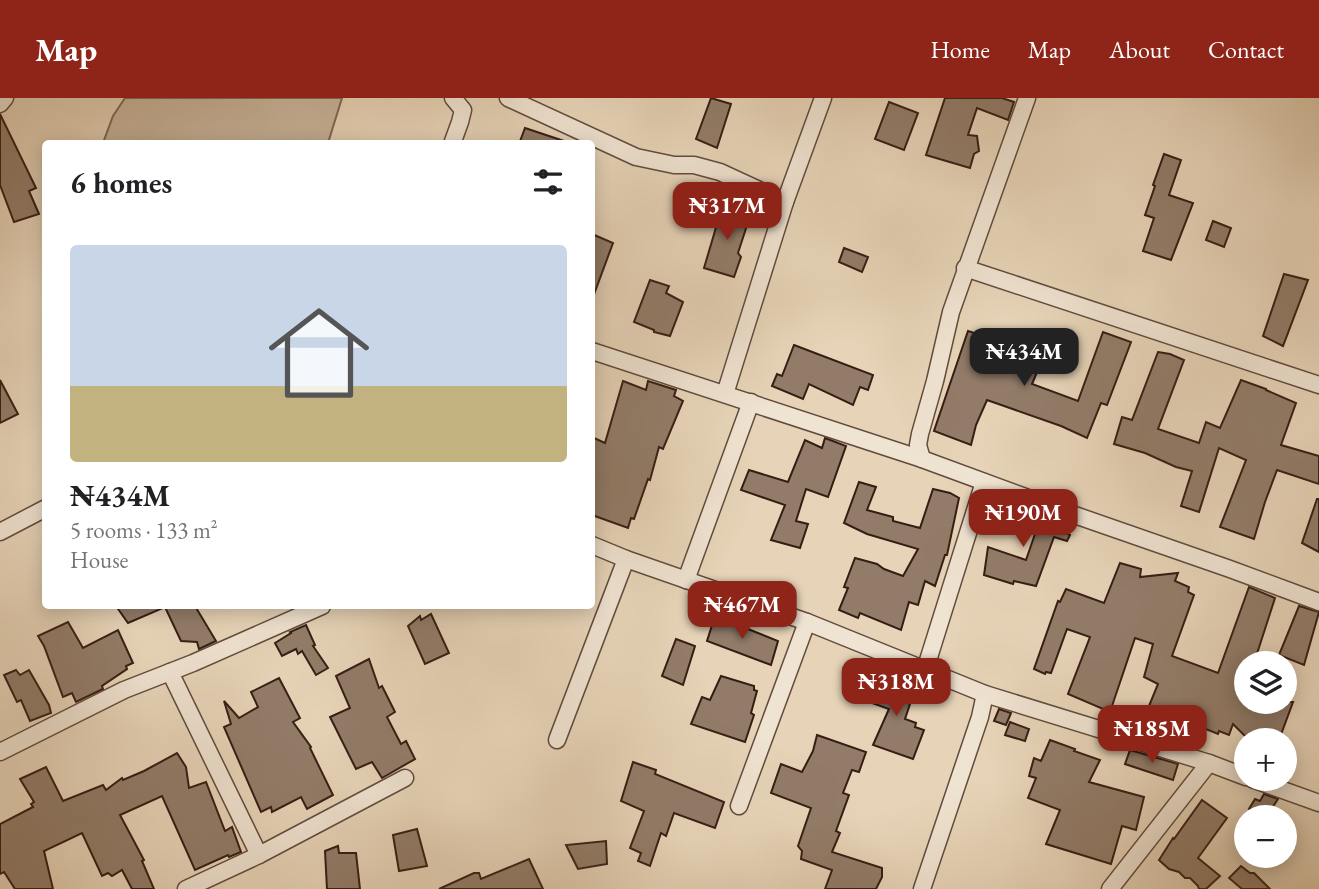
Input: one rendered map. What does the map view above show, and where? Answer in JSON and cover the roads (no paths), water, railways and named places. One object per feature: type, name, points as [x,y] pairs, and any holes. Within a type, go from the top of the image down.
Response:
[{"type":"street","points":[[0,104],[5,98]]},
{"type":"street","points":[[508,98],[636,158],[674,165],[694,164],[720,172],[785,202]]},
{"type":"street","points":[[725,394],[785,202],[823,98]]},
{"type":"street","points":[[922,459],[918,445],[920,434],[951,312],[1027,98]]},
{"type":"street","points":[[453,140],[463,110],[458,99]]},
{"type":"street","points":[[965,268],[1319,385]]},
{"type":"street","points":[[595,352],[922,459],[1319,602]]},
{"type":"street","points":[[686,580],[751,402]]},
{"type":"street","points":[[925,670],[984,482]]},
{"type":"street","points":[[0,532],[42,511]]},
{"type":"street","points":[[595,546],[807,622],[985,694],[1234,772]]},
{"type":"street","points":[[557,740],[626,559]]},
{"type":"street","points":[[0,752],[124,690],[315,609]]},
{"type":"street","points":[[739,806],[807,622]]},
{"type":"street","points":[[170,672],[259,855]]},
{"type":"street","points":[[922,889],[980,717],[985,694]]},
{"type":"street","points":[[1110,889],[1209,763]]},
{"type":"street","points":[[186,889],[259,855],[405,778]]},
{"type":"street","points":[[1286,791],[1319,803]]}]
